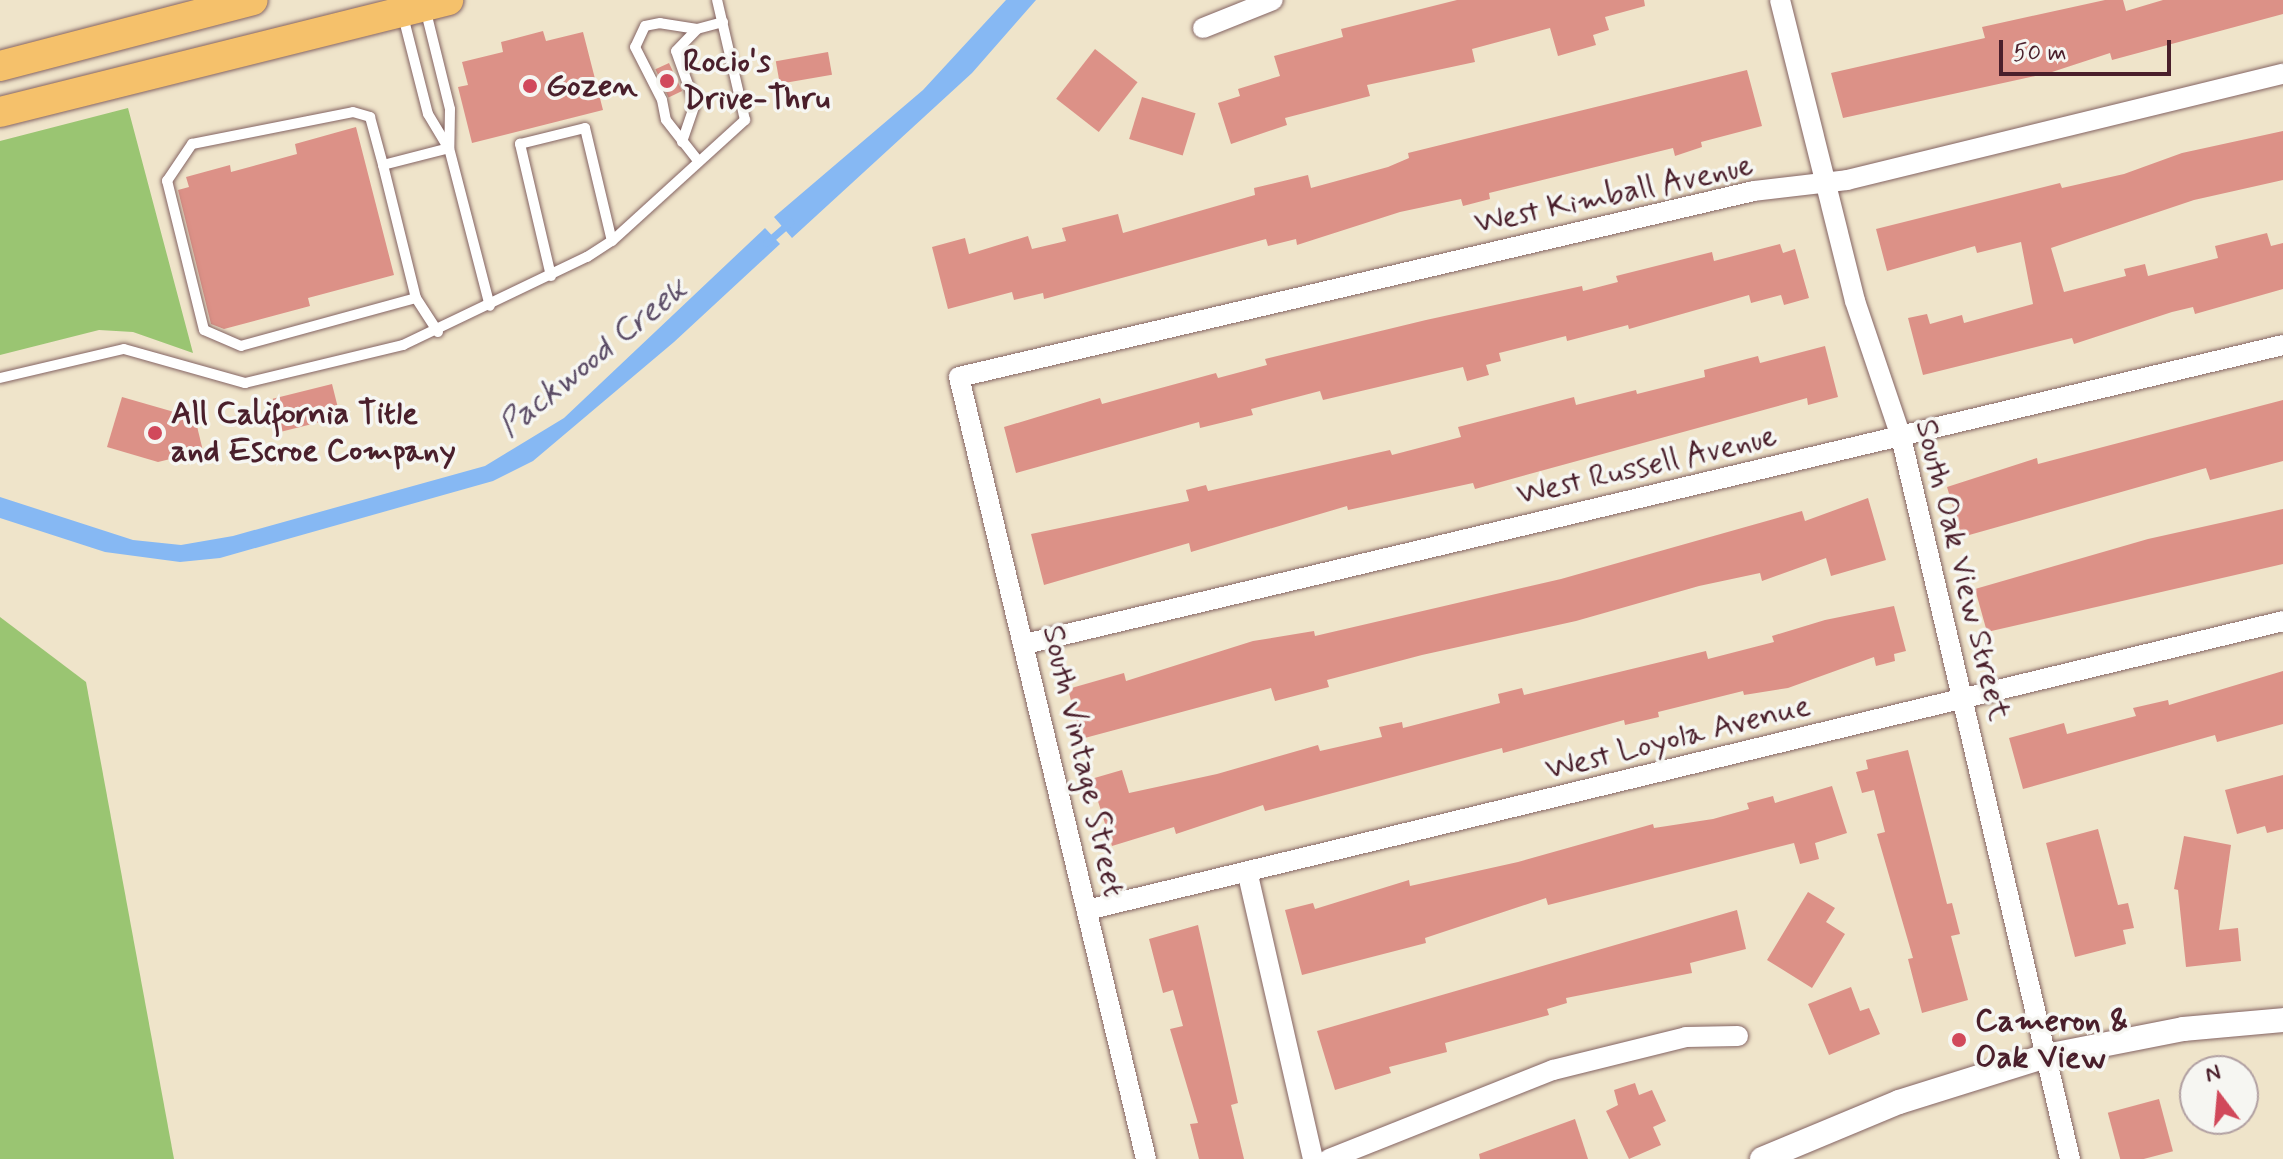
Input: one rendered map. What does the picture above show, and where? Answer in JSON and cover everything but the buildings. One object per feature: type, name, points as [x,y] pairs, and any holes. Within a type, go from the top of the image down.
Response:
[{"type":"main road","points":[[0,66],[253,0]]},
{"type":"main road","points":[[0,112],[420,4]]},
{"type":"street","points":[[1203,28],[1273,0]]},
{"type":"street","name":"South Oak View Street","points":[[1780,0],[1823,184],[1901,437],[2070,1159]]},
{"type":"street","name":"West Kimball Avenue","points":[[959,377],[1754,191],[1823,184],[2283,74]]},
{"type":"street","name":"West Russell Avenue","points":[[1025,644],[2283,345]]},
{"type":"street","name":"South Vintage Street","points":[[959,377],[1146,1159]]},
{"type":"street","name":"West Loyola Avenue","points":[[1087,910],[1248,875],[2283,621]]},
{"type":"street","points":[[1248,875],[1313,1159]]},
{"type":"street","points":[[1762,1159],[1887,1106],[2046,1056],[2183,1029],[2283,1020]]},
{"type":"street","points":[[1329,1159],[1553,1070],[1686,1037],[1738,1036]]},
{"type":"lane","points":[[0,378],[124,349],[245,383],[403,345],[438,332],[551,276],[612,241],[699,162],[747,113],[717,0]]},
{"type":"lane","points":[[420,4],[428,114],[449,148]]},
{"type":"lane","points":[[420,4],[450,109],[449,148],[490,306]]},
{"type":"lane","points":[[699,162],[666,120],[662,100],[635,47],[645,26],[660,23],[697,29],[723,22]]},
{"type":"lane","points":[[682,142],[695,104],[676,51],[697,29]]},
{"type":"lane","points":[[416,298],[241,346],[204,330],[167,181],[192,144],[353,112],[370,117],[416,298],[438,332]]},
{"type":"lane","points":[[551,276],[520,144],[585,128],[612,241]]},
{"type":"lane","points":[[383,165],[449,148]]},
{"type":"green space","points":[[128,108],[193,353],[133,332],[99,330],[0,355],[0,141]]},
{"type":"green space","points":[[0,617],[86,682],[174,1159],[0,1159]]},
{"type":"water","points":[[1006,0],[1036,0],[972,73],[792,238],[774,217],[923,90]]},
{"type":"water","name":"Packwood Creek","points":[[765,228],[780,244],[674,342],[533,461],[493,481],[220,558],[180,562],[105,552],[0,518],[0,497],[133,540],[181,545],[233,536],[485,466],[564,418]]},
{"type":"waterway","name":"Packwood Creek","points":[[766,243],[790,222]]},
{"type":"place","name":"Rocio's Drive-Thru","points":[[667,81]]},
{"type":"place","name":"Gozen","points":[[530,86]]},
{"type":"place","name":"All California Title and Escroe Company","points":[[155,433]]},
{"type":"place","name":"Cameron & Oak View","points":[[1959,1040]]}]
